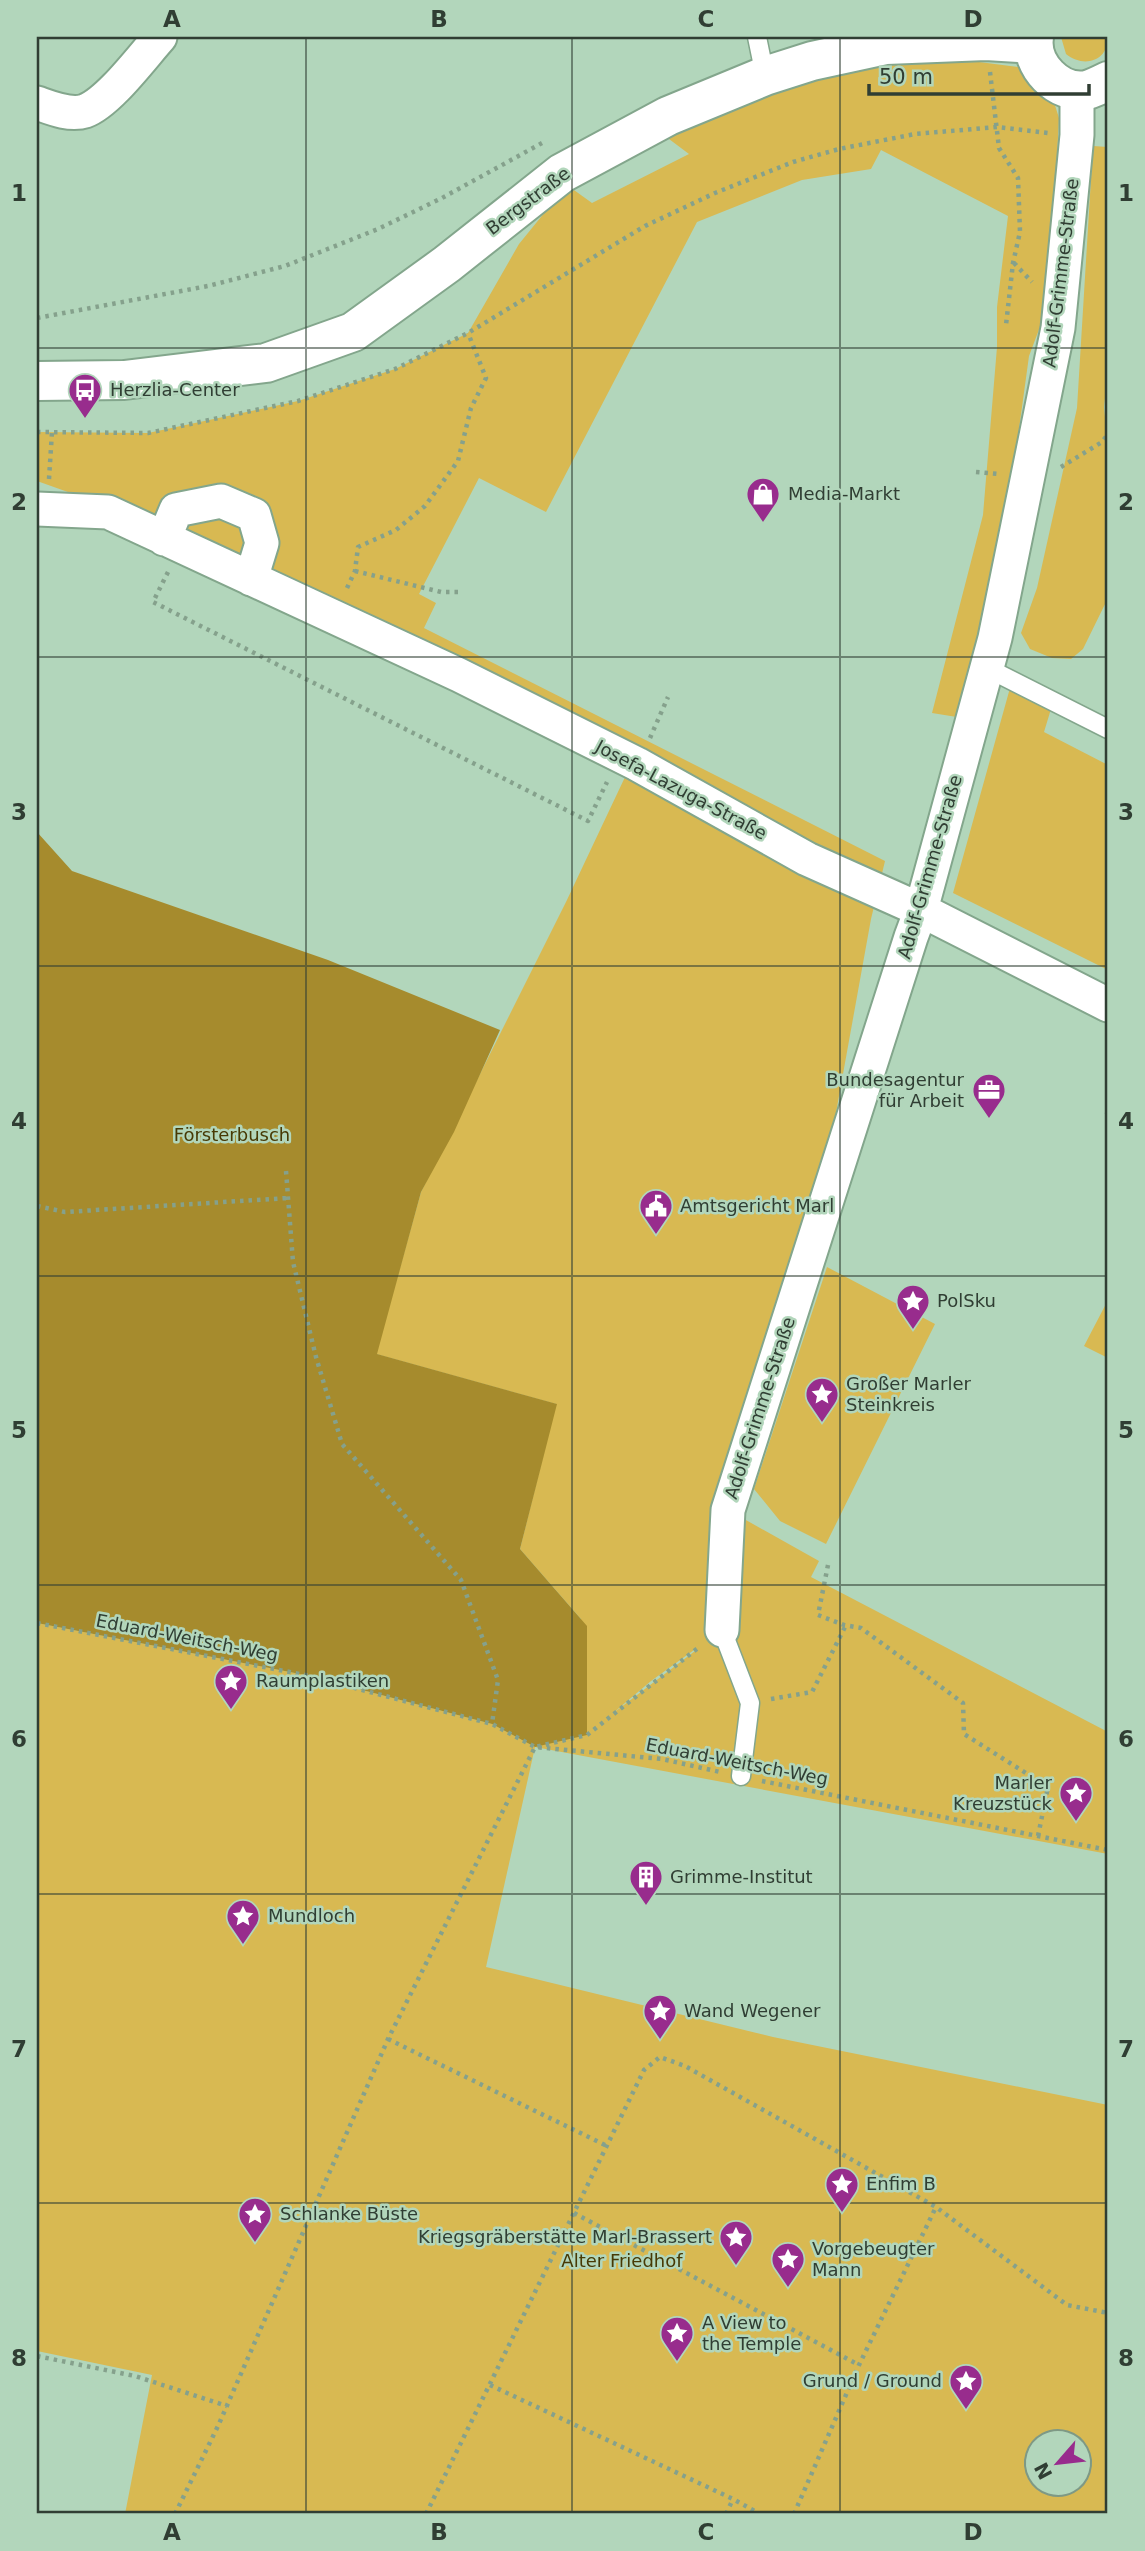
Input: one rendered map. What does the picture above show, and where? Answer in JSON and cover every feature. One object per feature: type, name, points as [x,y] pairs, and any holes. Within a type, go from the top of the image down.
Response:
[{"type":"street","points":[[37,103],[60,111],[84,112],[103,101],[160,37]]},
{"type":"street","name":"Bergstraße","points":[[37,381],[124,380],[266,363],[353,332],[447,264],[562,173],[668,116],[765,76],[812,61],[886,45],[939,39],[1034,40],[1038,62],[1050,79],[1069,89],[1093,85]]},
{"type":"street","name":"Adolf-Grimme-Straße","points":[[722,1629],[728,1510],[921,910],[996,638],[1058,328],[1077,135],[1093,85]]},
{"type":"street","points":[[172,542],[176,510],[220,501],[254,515],[262,543],[251,579]]},
{"type":"street","name":"Josefa-Lazuga-Straße","points":[[42,510],[108,512],[459,675],[629,760],[807,859],[921,910],[1108,1004]]},
{"type":"lane","points":[[757,37],[765,76]]},
{"type":"lane","points":[[987,668],[1108,729]]},
{"type":"lane","points":[[722,1629],[750,1703],[741,1776]]},
{"type":"path","points":[[986,41],[999,148],[1018,178],[1020,232],[1013,263],[1006,325]]},
{"type":"path","points":[[37,432],[148,433],[298,401],[395,369],[468,332],[645,226],[715,193],[793,162],[839,149],[915,134],[997,127],[1077,135]]},
{"type":"path","points":[[37,318],[208,286],[285,266],[378,229],[442,198],[545,141]]},
{"type":"path","points":[[332,617],[355,571],[358,547],[396,530],[425,506],[458,461],[471,408],[486,378],[468,332]]},
{"type":"path","points":[[42,510],[52,432]]},
{"type":"path","points":[[1080,455],[1102,442],[1108,434]]},
{"type":"path","points":[[172,542],[153,602],[588,821],[668,697]]},
{"type":"path","points":[[355,571],[441,592],[461,592]]},
{"type":"path","points":[[1108,1111],[1108,1117]]},
{"type":"path","points":[[286,1171],[293,1262],[316,1357],[342,1444],[461,1580],[499,1680],[492,1724]]},
{"type":"path","points":[[37,1206],[65,1212],[288,1198]]},
{"type":"path","points":[[828,1565],[818,1615],[861,1628],[963,1703],[964,1734],[1048,1787],[1038,1836]]},
{"type":"path","name":"Eduard-Weitsch-Weg","points":[[37,1623],[305,1675],[492,1724],[535,1747],[662,1759],[1108,1850]]},
{"type":"path","points":[[750,1703],[812,1692],[846,1625]]},
{"type":"path","points":[[175,2514],[227,2406],[388,2039],[535,1747],[587,1735],[722,1629]]},
{"type":"path","points":[[388,2039],[607,2146]]},
{"type":"path","points":[[426,2514],[644,2070],[660,2057],[685,2066],[936,2207],[1067,2305],[1108,2313]]},
{"type":"path","points":[[794,2514],[859,2365],[936,2207]]},
{"type":"path","points":[[574,2213],[859,2365]]},
{"type":"path","points":[[37,2356],[135,2376],[227,2406]]},
{"type":"path","points":[[490,2385],[760,2514]]},
{"type":"path","points":[[726,2514],[733,2499]]},
{"type":"green space","points":[[1061,37],[1108,37],[1104,52],[1099,57],[1080,61],[1066,54]]},
{"type":"green space","points":[[979,62],[1018,67],[1036,78],[1052,96],[1059,118],[1043,319],[1029,356],[1005,531],[963,718],[932,713],[983,515],[997,347],[997,307],[1008,216],[881,150],[871,169],[802,180],[697,222],[546,512],[479,478],[419,594],[436,603],[424,628],[885,861],[871,919],[813,1240],[728,1510],[819,1561],[811,1577],[1108,1732],[1108,1854],[535,1747],[581,1619],[520,1549],[556,1404],[376,1354],[421,1192],[566,902],[634,758],[110,507],[37,481],[37,432],[148,433],[298,401],[395,369],[468,333],[519,244],[567,185],[592,203],[689,154],[665,136],[781,89],[860,69]],"holes":[[[695,1651],[612,1714],[651,1681]]]},
{"type":"green space","points":[[1093,146],[1108,147],[1108,371],[1104,407],[1108,447],[1108,598],[1083,649],[1071,659],[1052,658],[1030,649],[1021,633],[1037,588],[1077,408]]},
{"type":"green space","points":[[1010,688],[1051,709],[1044,732],[1108,765],[1108,970],[953,893]]},
{"type":"green space","name":"Försterbusch","points":[[37,832],[72,871],[328,960],[500,1030],[454,1132],[421,1192],[377,1354],[557,1404],[520,1549],[587,1626],[587,1735],[535,1747],[492,1724],[305,1675],[37,1623]]},
{"type":"green space","points":[[827,1267],[935,1324],[826,1544],[780,1521],[754,1489]]},
{"type":"green space","points":[[1108,1300],[1108,1358],[1084,1346]]},
{"type":"green space","name":"Alter Friedhof","points":[[37,1623],[305,1675],[492,1724],[535,1747],[486,1967],[773,2037],[1108,2105],[1108,2514],[125,2514],[152,2375],[37,2351]]},
{"type":"place","name":"Herzlia-Center","points":[[85,420]]},
{"type":"place","name":"Media-Markt","points":[[763,524]]},
{"type":"place","name":"Bundesagentur für Arbeit","points":[[989,1120]]},
{"type":"place","name":"Amtsgericht Marl","points":[[656,1236]]},
{"type":"place","name":"PolSku","points":[[913,1331]]},
{"type":"place","name":"Großer Marler Steinkreis","points":[[822,1424]]},
{"type":"place","name":"Raumplastiken","points":[[231,1711]]},
{"type":"place","name":"Marler Kreuzstück","points":[[1076,1823]]},
{"type":"place","name":"Grimme-Institut","points":[[646,1907]]},
{"type":"place","name":"Mundloch","points":[[243,1946]]},
{"type":"place","name":"Wand Wegener","points":[[660,2041]]},
{"type":"place","name":"Enfim B","points":[[842,2214]]},
{"type":"place","name":"Schlanke Büste","points":[[255,2244]]},
{"type":"place","name":"Kriegsgräberstätte Marl-Brassert","points":[[736,2267]]},
{"type":"place","name":"Vorgebeugter Mann","points":[[788,2289]]},
{"type":"place","name":"A View to the Temple","points":[[677,2363]]},
{"type":"place","name":"Grund / Ground","points":[[966,2411]]}]
